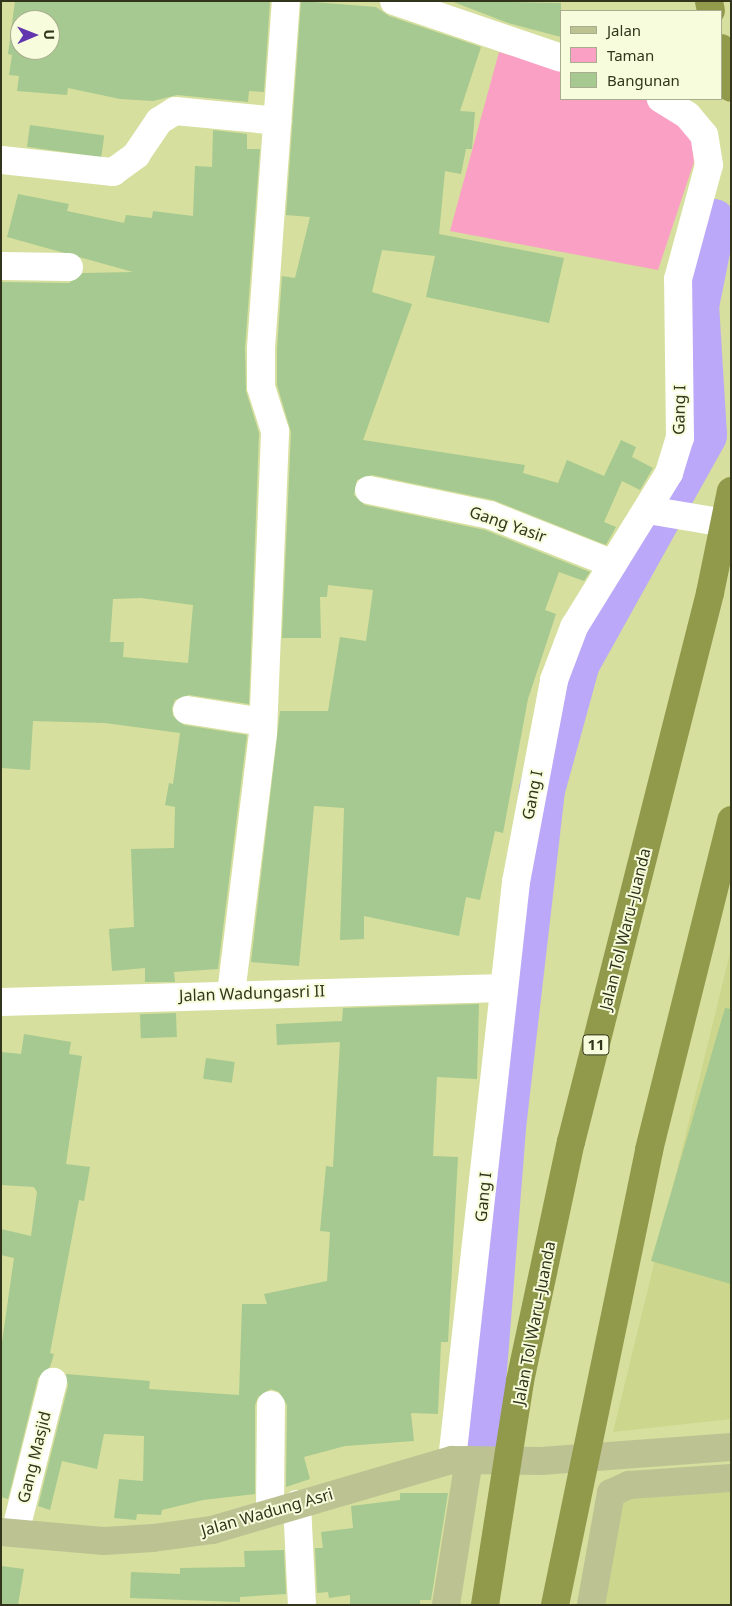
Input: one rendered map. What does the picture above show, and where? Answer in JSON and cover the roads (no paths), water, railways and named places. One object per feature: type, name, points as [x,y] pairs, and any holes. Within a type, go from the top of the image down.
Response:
[{"type":"highway","points":[[722,52],[731,88]]},
{"type":"highway","name":"Jalan Tol Waru–Juanda","points":[[485,1605],[520,1381],[571,1142],[710,594],[731,491]]},
{"type":"highway","points":[[554,1605],[649,1150],[731,820]]},
{"type":"main road","name":"Jalan Wadung Asri","points":[[8,1532],[104,1541],[153,1538],[212,1530],[297,1504],[460,1460],[540,1461],[731,1446]]},
{"type":"main road","points":[[446,1605],[460,1460]]},
{"type":"main road","points":[[540,1461],[558,1473],[599,1485],[611,1493]]},
{"type":"main road","points":[[611,1493],[629,1484],[731,1478]]},
{"type":"main road","points":[[591,1605],[611,1493]]},
{"type":"street","points":[[231,994],[263,722],[275,431],[261,387],[261,348],[286,1]]},
{"type":"street","points":[[394,1],[560,58]]},
{"type":"street","points":[[663,100],[687,115],[704,135],[720,164]]},
{"type":"street","points":[[2,160],[113,172],[136,156],[159,121],[175,111],[278,121]]},
{"type":"street","name":"Gang I","points":[[460,1460],[504,988],[516,882],[554,680],[574,627],[613,564],[654,511],[669,473],[680,438],[678,279],[720,164]]},
{"type":"street","points":[[1,266],[69,267]]},
{"type":"street","name":"Gang Yasir","points":[[369,490],[490,515],[613,564]]},
{"type":"street","points":[[654,511],[731,524]]},
{"type":"street","points":[[187,710],[263,722]]},
{"type":"street","name":"Jalan Wadungasri II","points":[[1,1002],[231,994],[504,988]]},
{"type":"street","name":"Gang Masjid","points":[[8,1532],[53,1382]]},
{"type":"street","points":[[270,1405],[270,1513]]},
{"type":"street","points":[[297,1504],[302,1605]]},
{"type":"waterway","points":[[478,1446],[503,1127],[542,790],[577,663],[704,435],[696,306],[713,222]]}]
